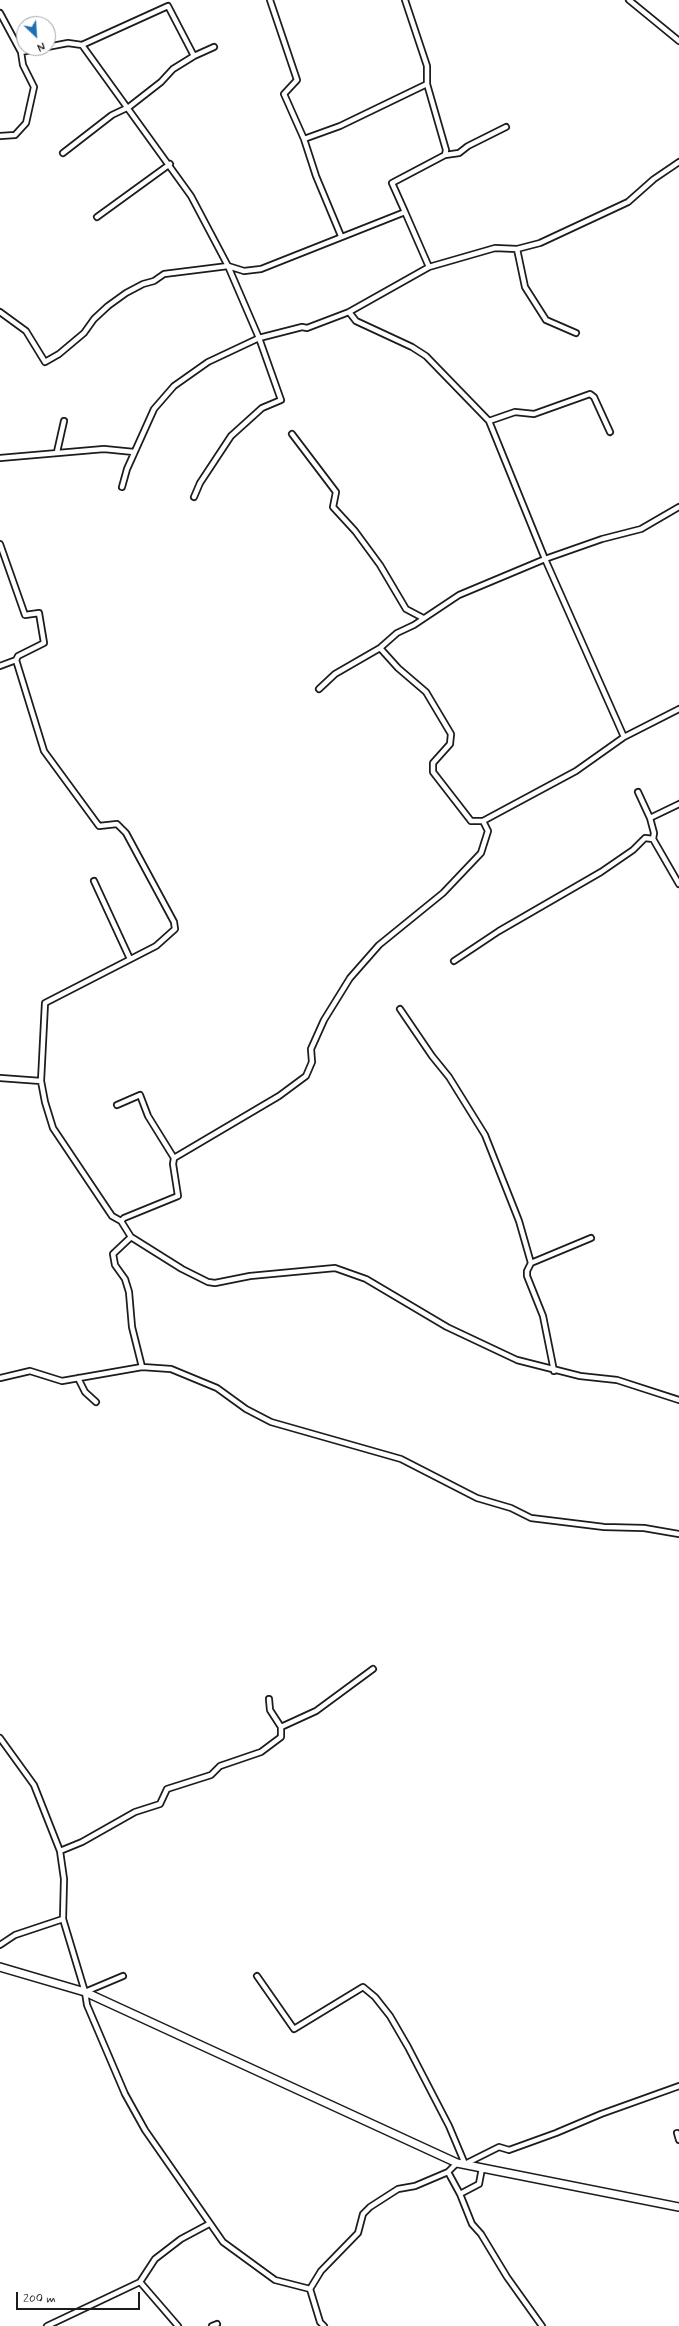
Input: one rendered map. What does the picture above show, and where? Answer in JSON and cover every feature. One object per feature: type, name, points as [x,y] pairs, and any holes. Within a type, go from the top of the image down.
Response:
[{"type":"street","points":[[270,0],[297,80],[284,94],[304,139],[316,176],[341,236]]},
{"type":"street","points":[[405,0],[427,66],[427,84],[444,144],[445,155]]},
{"type":"street","points":[[630,0],[679,41]]},
{"type":"street","points":[[56,46],[68,44],[82,45],[168,6],[194,56]]},
{"type":"street","points":[[0,13],[16,43]]},
{"type":"street","points":[[82,45],[129,107],[191,196],[228,266],[259,338],[281,400],[262,408],[232,436],[200,483],[194,497]]},
{"type":"street","points":[[63,153],[112,115],[129,107],[161,82],[173,69],[214,46]]},
{"type":"street","points":[[0,136],[15,135],[26,123],[34,87],[23,65],[22,56]]},
{"type":"street","points":[[304,139],[340,126],[427,84]]},
{"type":"street","points":[[429,267],[392,183],[445,155],[459,153],[468,146],[506,127]]},
{"type":"street","points":[[122,487],[126,469],[154,409],[174,386],[208,362],[259,338],[302,327],[307,328],[349,312],[429,267],[495,248],[516,249],[540,243],[628,202],[654,179],[679,162]]},
{"type":"street","points":[[97,218],[170,164]]},
{"type":"street","points":[[0,312],[26,331],[45,362],[59,354],[84,333],[94,319],[108,306],[143,284],[154,281],[164,274],[228,266],[244,271],[261,269],[341,236],[367,229],[405,212]]},
{"type":"street","points":[[516,249],[525,287],[546,320],[576,333]]},
{"type":"street","points":[[349,312],[356,321],[412,347],[426,356],[489,421],[544,559],[624,737]]},
{"type":"street","points":[[489,421],[515,412],[534,414],[590,394],[594,397],[610,432]]},
{"type":"street","points":[[57,452],[64,421]]},
{"type":"street","points":[[292,434],[336,492],[333,507],[354,531],[380,565],[406,609],[423,618]]},
{"type":"street","points":[[0,458],[104,449],[134,452]]},
{"type":"street","points":[[319,689],[335,674],[380,648],[398,633],[459,595],[544,559],[641,529],[679,507]]},
{"type":"street","points":[[0,544],[25,615],[39,613],[44,643],[18,656],[16,660],[0,666]]},
{"type":"street","points":[[380,648],[398,668],[426,692],[450,734],[450,744],[433,763],[433,772],[471,821],[483,821],[576,771],[624,737],[679,709]]},
{"type":"street","points":[[16,660],[44,751],[99,826],[117,824],[126,833],[174,922],[175,929],[156,946],[45,1004],[41,1081],[53,1128],[112,1216],[121,1222],[131,1237],[182,1269],[208,1282],[216,1283],[250,1276],[335,1268],[366,1279],[447,1326],[517,1360],[554,1371],[617,1380],[679,1400]]},
{"type":"street","points":[[638,792],[650,818],[654,832],[652,840]]},
{"type":"street","points":[[650,818],[679,804]]},
{"type":"street","points":[[174,1158],[279,1096],[306,1076],[312,1062],[311,1049],[324,1020],[350,978],[379,945],[443,893],[481,853],[488,831],[483,821]]},
{"type":"street","points":[[454,961],[499,931],[601,872],[633,850],[645,838],[652,840],[679,884]]},
{"type":"street","points":[[94,881],[130,959]]},
{"type":"street","points":[[400,1009],[432,1056],[449,1077],[485,1135],[519,1221],[532,1263]]},
{"type":"street","points":[[0,1078],[41,1081]]},
{"type":"street","points":[[117,1105],[140,1095],[148,1116],[174,1158],[173,1164],[178,1196],[124,1218],[121,1222]]},
{"type":"street","points":[[131,1237],[113,1254],[115,1265],[125,1279],[129,1292],[132,1327],[142,1367]]},
{"type":"street","points":[[554,1371],[543,1316],[527,1276],[527,1271],[532,1263],[591,1238]]},
{"type":"street","points":[[0,1378],[30,1371],[62,1380],[142,1367],[171,1369],[205,1382],[246,1409],[271,1422],[401,1460],[477,1498],[511,1508],[531,1518],[604,1527],[644,1528],[679,1534]]},
{"type":"street","points":[[78,1378],[85,1392],[96,1402]]},
{"type":"street","points":[[281,1727],[316,1711],[373,1669]]},
{"type":"street","points":[[60,1851],[82,1842],[135,1812],[160,1804],[167,1790],[211,1775],[220,1766],[261,1752],[281,1737],[281,1727],[270,1710],[268,1699]]},
{"type":"street","points":[[0,1738],[34,1785],[60,1851],[64,1880],[63,1919],[87,2005],[125,2094],[145,2130],[209,2224],[223,2242],[275,2280],[310,2289]]},
{"type":"street","points":[[0,1945],[15,1935],[38,1926],[63,1919]]},
{"type":"street","points":[[0,1967],[84,1992],[457,2162],[679,2207]]},
{"type":"street","points":[[84,1992],[123,1976]]},
{"type":"street","points":[[257,1976],[294,2029],[363,1987],[375,1997],[390,2016],[408,2047],[449,2126],[465,2164]]},
{"type":"street","points":[[465,2164],[499,2147],[509,2150],[556,2133],[601,2114],[679,2086]]},
{"type":"street","points":[[677,2133],[679,2140]]},
{"type":"street","points":[[324,2326],[320,2322],[310,2289],[321,2271],[358,2234],[362,2214],[398,2189],[415,2186],[448,2172],[457,2162]]},
{"type":"street","points":[[460,2194],[479,2184],[482,2168]]},
{"type":"street","points":[[448,2172],[460,2194],[472,2224],[481,2234],[507,2277],[542,2326]]},
{"type":"street","points":[[47,2326],[140,2282],[155,2259],[181,2239],[209,2224]]},
{"type":"street","points":[[140,2282],[178,2326]]}]
